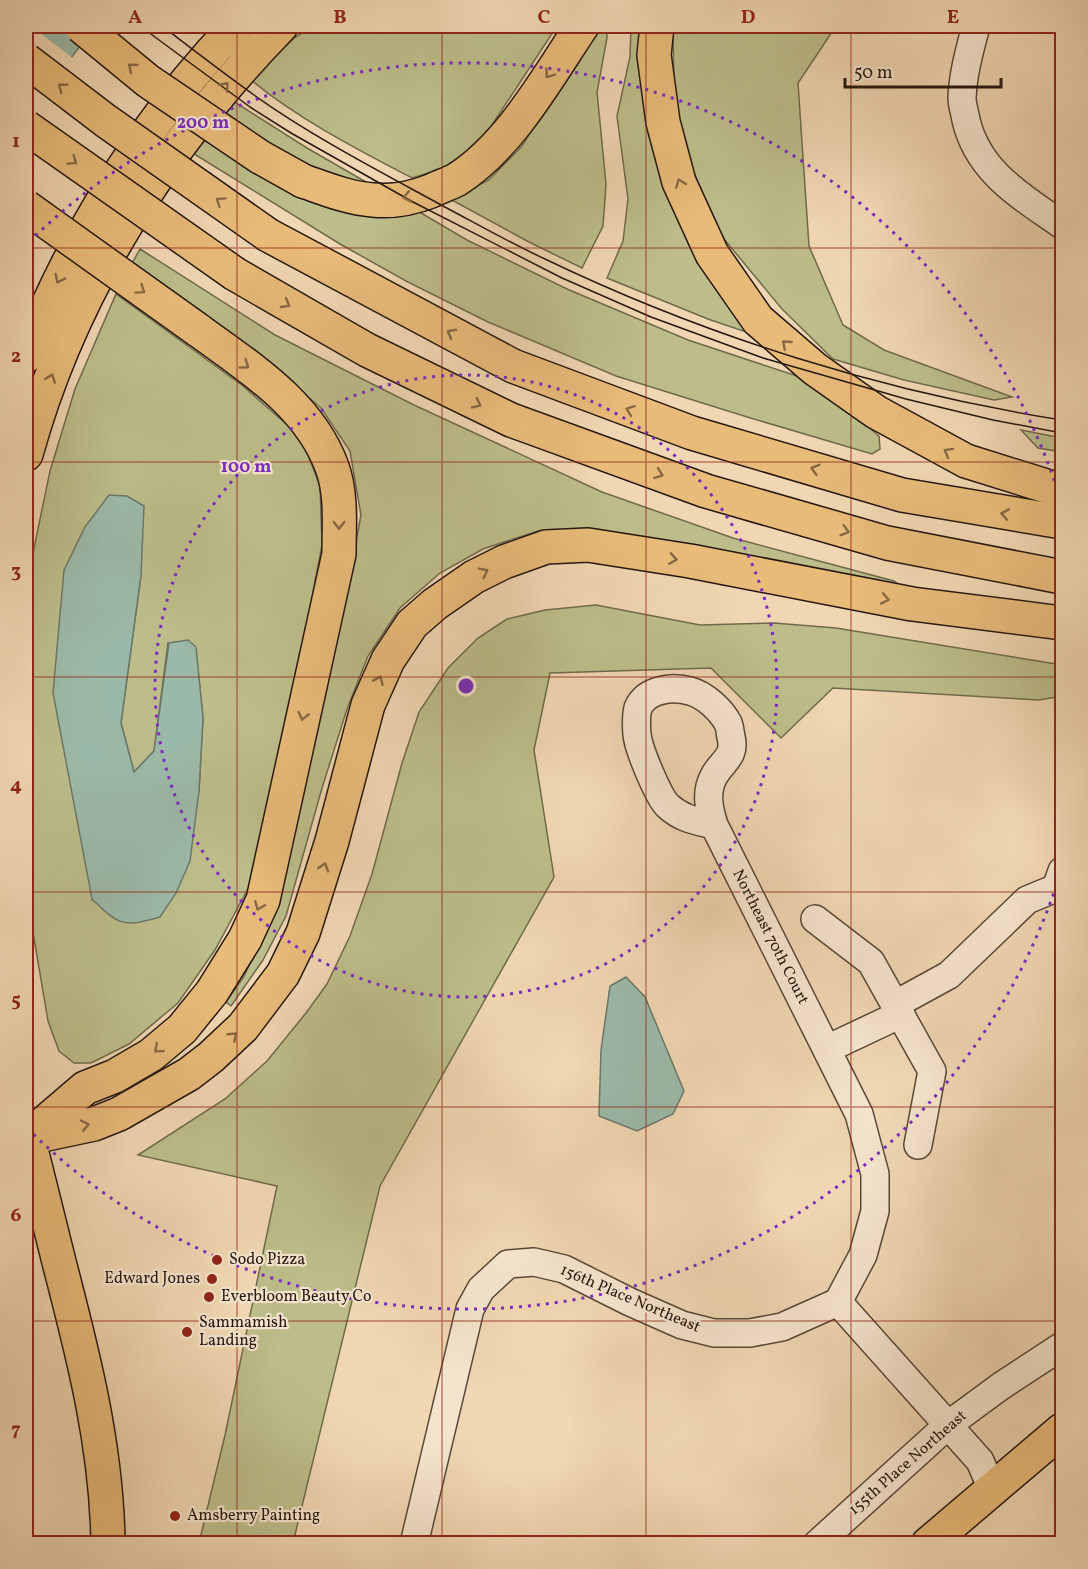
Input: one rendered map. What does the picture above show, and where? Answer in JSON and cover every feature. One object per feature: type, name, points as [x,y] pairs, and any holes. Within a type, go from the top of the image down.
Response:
[{"type":"main road","points":[[81,26],[148,81],[260,157],[303,181],[339,194],[374,200],[421,195],[454,181],[489,154],[508,133],[582,26]]},
{"type":"main road","points":[[26,356],[57,284],[108,190],[188,79],[236,26]]},
{"type":"main road","points":[[26,454],[60,356],[97,275],[119,236],[166,161],[193,125],[250,57],[281,26]]},
{"type":"main road","points":[[657,26],[654,55],[663,122],[679,182],[712,254],[758,320],[815,369],[876,412],[966,461],[1062,491]]},
{"type":"main road","points":[[26,60],[106,121],[268,235],[513,366],[692,433],[902,495],[1062,522]]},
{"type":"main road","points":[[26,127],[235,274],[367,350],[511,420],[706,491],[887,543],[1062,576]]},
{"type":"main road","points":[[26,207],[198,330],[286,397],[312,428],[332,467],[339,499],[339,554],[262,900],[245,939],[212,992],[182,1029],[151,1055],[115,1076],[85,1088],[26,1135]]},
{"type":"main road","points":[[26,1135],[94,1124],[119,1114],[189,1074],[243,1027],[283,974],[303,933],[332,841],[368,705],[388,660],[412,624],[435,604],[474,577],[504,562],[546,547],[588,545],[690,561],[912,604],[1062,623]]},
{"type":"main road","points":[[26,1135],[91,1392],[101,1452],[108,1544]]},
{"type":"main road","points":[[928,1544],[1062,1430]]},
{"type":"street","points":[[975,26],[967,60],[962,99],[970,138],[984,162],[1009,188],[1062,225]]},
{"type":"street","name":"Northeast 70th Court","points":[[714,825],[687,819],[667,805],[654,781],[637,739],[638,710],[644,700],[656,691],[675,689],[690,691],[709,701],[728,723],[734,746],[713,777],[707,804],[714,825],[827,1049]]},
{"type":"street","points":[[992,1489],[980,1461],[838,1302],[863,1255],[875,1211],[875,1174],[859,1114],[827,1049],[898,1009],[950,975],[1027,900],[1060,884]]},
{"type":"street","points":[[815,919],[871,962],[932,1071],[918,1145]]},
{"type":"street","name":"156th Place Northeast","points":[[414,1544],[470,1309],[482,1289],[508,1264],[534,1262],[564,1269],[682,1325],[714,1334],[750,1333],[782,1327],[838,1302]]},
{"type":"street","name":"155th Place Northeast","points":[[817,1544],[948,1425],[1001,1386],[1062,1346]]},
{"type":"green space","points":[[313,26],[557,26],[486,134],[462,157],[438,170],[412,178],[309,121],[251,80],[294,38]]},
{"type":"green space","points":[[597,26],[607,26],[597,92],[606,184],[603,226],[582,268],[450,199],[489,180],[522,146]]},
{"type":"green space","points":[[631,26],[643,26],[643,89],[755,335],[708,319],[607,278],[623,241],[628,199],[617,116],[630,57]]},
{"type":"green space","points":[[673,26],[836,26],[798,83],[809,246],[843,325],[884,350],[1012,397],[994,400],[904,380],[833,359],[782,309],[719,233],[692,168],[674,92]]},
{"type":"green space","points":[[230,99],[307,148],[385,193],[304,165],[219,112]]},
{"type":"green space","points":[[205,134],[416,210],[467,240],[567,289],[688,340],[800,377],[826,392],[879,436],[880,449],[872,454],[616,376],[488,322],[406,281],[340,244],[191,152]]},
{"type":"green space","points":[[140,249],[275,335],[414,405],[602,492],[733,538],[894,581],[899,585],[589,530],[538,531],[483,549],[440,573],[400,608],[368,656],[347,709],[322,788],[286,916],[263,960],[231,1006],[226,1002],[243,978],[263,936],[349,580],[361,515],[350,451],[321,408],[283,376],[130,267]]},
{"type":"green space","points":[[116,294],[243,386],[301,437],[320,486],[322,545],[303,646],[250,885],[215,950],[178,1003],[129,1044],[91,1063],[74,1063],[59,1051],[48,1021],[26,891],[26,587],[50,471],[75,389]],"holes":[[[141,575],[121,723],[134,772],[154,751],[168,643],[196,651],[203,718],[199,791],[92,899]]]},
{"type":"green space","points":[[1021,430],[1062,438],[1062,452],[1038,448]]},
{"type":"green space","points":[[596,605],[700,625],[774,623],[836,628],[1062,665],[1062,696],[1039,700],[833,688],[781,738],[711,668],[550,673],[534,750],[554,877],[380,1186],[293,1543],[199,1543],[225,1435],[277,1186],[138,1155],[225,1099],[267,1061],[327,984],[350,936],[372,874],[402,763],[419,712],[448,668],[478,638],[507,619],[545,610]]},
{"type":"shaded area","points":[[29,26],[95,26],[26,118],[26,30]]},
{"type":"shaded area","points":[[109,495],[127,496],[144,506],[141,575],[121,723],[134,772],[154,751],[169,643],[188,640],[196,647],[203,718],[199,791],[190,861],[176,893],[160,917],[129,923],[115,919],[92,899],[53,693],[64,570],[85,527]]},
{"type":"shaded area","points":[[626,977],[645,997],[684,1091],[673,1114],[637,1131],[599,1116],[601,1050],[610,986]]},
{"type":"pier","points":[[26,26],[31,26],[74,59],[26,121]]},
{"type":"tram line","points":[[140,26],[250,107],[291,133],[413,202],[562,278],[651,317],[763,358],[906,399],[993,420],[1062,433]]},
{"type":"tram line","points":[[162,26],[254,95],[323,139],[506,240],[606,287],[733,337],[863,377],[929,394],[1062,420]]},
{"type":"place","name":"Sodo Pizza","points":[[217,1260]]},
{"type":"place","name":"Edward Jones","points":[[212,1279]]},
{"type":"place","name":"Everbloom Beauty Co","points":[[209,1297]]},
{"type":"place","name":"Sammamish Landing","points":[[187,1332]]},
{"type":"place","name":"Amsberry Painting","points":[[175,1516]]}]
